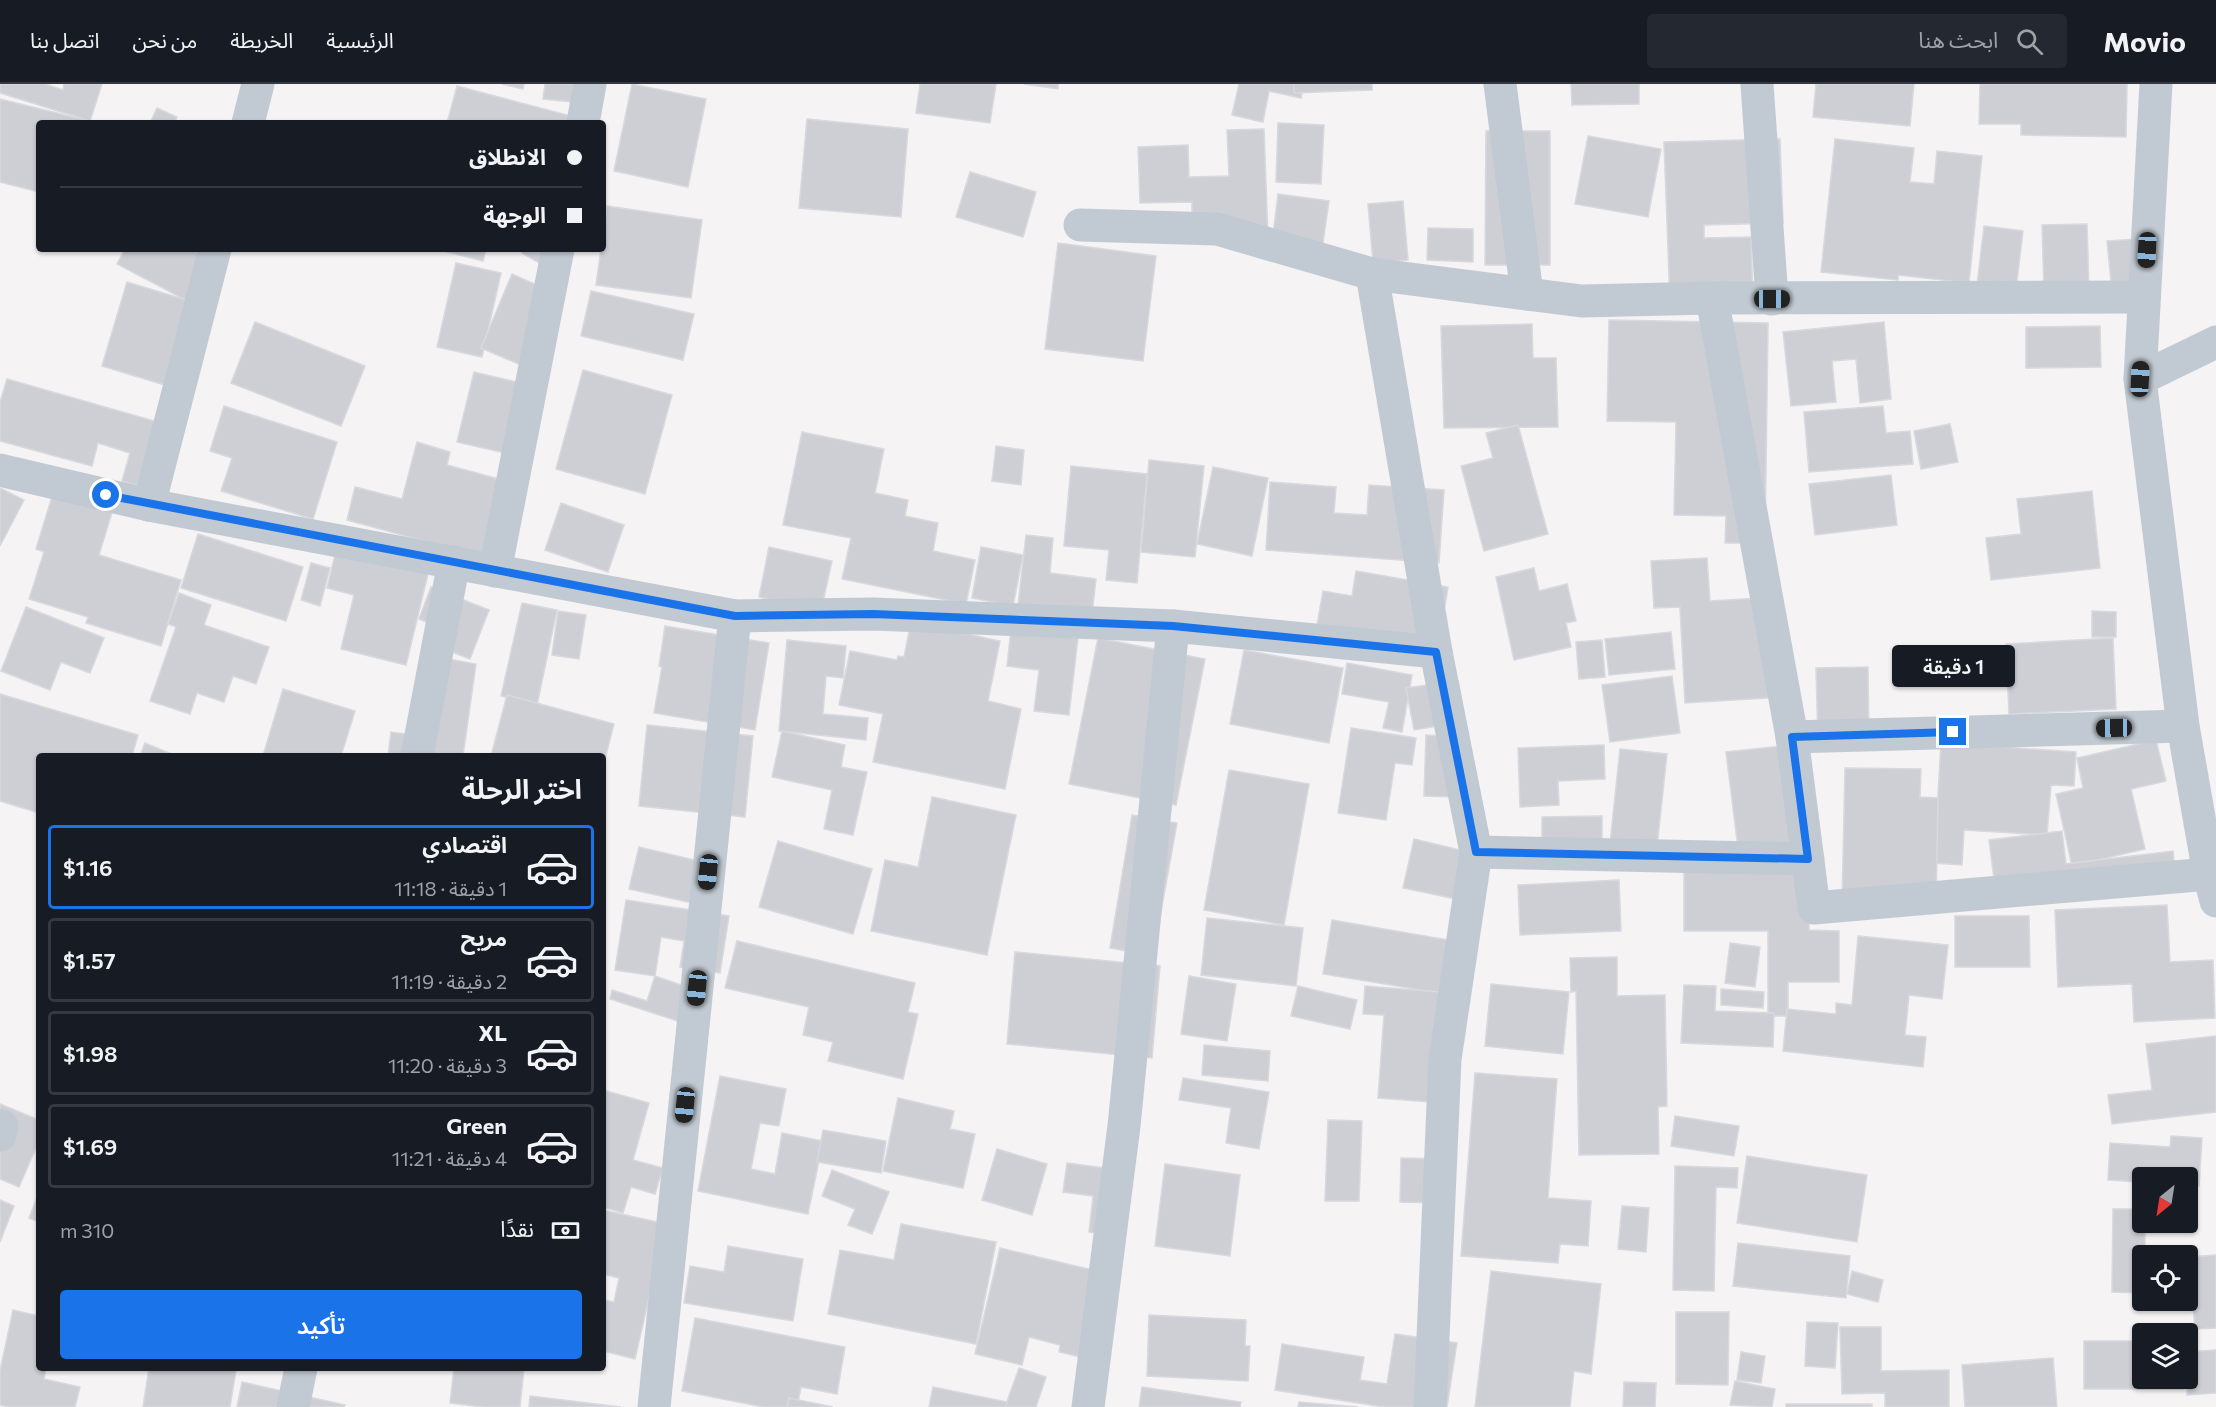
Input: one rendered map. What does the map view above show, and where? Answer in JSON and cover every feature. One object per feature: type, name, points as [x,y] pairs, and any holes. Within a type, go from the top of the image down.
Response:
[{"type":"street","points":[[249,120],[258,84]]},
{"type":"street","points":[[584,120],[590,84]]},
{"type":"street","points":[[1500,84],[1527,294]]},
{"type":"street","points":[[1757,84],[1772,299]]},
{"type":"street","points":[[1712,298],[1792,737],[1814,908],[2212,887],[2183,726],[2140,379],[2156,84]]},
{"type":"street","points":[[1080,225],[1217,229],[1372,274],[1582,301],[1712,298],[2144,297]]},
{"type":"street","points":[[149,505],[214,252]]},
{"type":"street","points":[[495,571],[557,252]]},
{"type":"street","points":[[1372,274],[1436,652],[1476,852],[1445,1059],[1430,1407]]},
{"type":"street","points":[[2140,379],[2216,342]]},
{"type":"street","points":[[0,470],[149,505],[735,616],[873,614],[1173,626],[1436,652]]},
{"type":"street","points":[[418,753],[454,562]]},
{"type":"street","points":[[654,1407],[735,616]]},
{"type":"street","points":[[1088,1407],[1124,1126],[1173,626]]},
{"type":"street","points":[[1792,737],[2183,726]]},
{"type":"street","points":[[1476,852],[1808,859]]},
{"type":"street","points":[[293,1407],[300,1371]]},
{"type":"building","points":[[0,84],[45,84],[63,90],[64,84],[102,84],[90,120],[0,93]]},
{"type":"building","points":[[502,84],[524,84],[523,89]]},
{"type":"building","points":[[545,84],[594,84],[592,104],[543,99]]},
{"type":"building","points":[[632,84],[706,99],[688,187],[614,171]]},
{"type":"building","points":[[920,84],[996,84],[990,123],[916,113]]},
{"type":"building","points":[[1024,84],[1058,84],[1058,89]]},
{"type":"building","points":[[1239,84],[1304,84],[1301,98],[1269,91],[1263,122],[1232,115]]},
{"type":"building","points":[[1294,84],[1372,84],[1372,90],[1294,93]]},
{"type":"building","points":[[1571,84],[1639,84],[1639,104],[1572,105]]},
{"type":"building","points":[[1816,84],[1914,84],[1910,126],[1813,117]]},
{"type":"building","points":[[1980,84],[2127,84],[2126,137],[2021,135],[2021,124],[1979,124]]},
{"type":"building","points":[[457,86],[586,120],[448,120]]},
{"type":"building","points":[[0,99],[86,120],[36,120],[36,191],[0,182]]},
{"type":"building","points":[[157,108],[177,117],[176,120],[151,120]]},
{"type":"building","points":[[807,119],[908,129],[901,217],[799,208]]},
{"type":"building","points":[[1278,123],[1324,125],[1321,184],[1276,182]]},
{"type":"building","points":[[1264,129],[1268,239],[1192,241],[1192,202],[1140,203],[1138,147],[1188,145],[1189,177],[1229,176],[1227,130]]},
{"type":"building","points":[[1486,131],[1550,131],[1550,265],[1485,265]]},
{"type":"building","points":[[1588,136],[1661,149],[1648,217],[1575,204]]},
{"type":"building","points":[[1780,139],[1783,223],[1704,225],[1704,238],[1751,237],[1753,301],[1670,303],[1664,142]]},
{"type":"building","points":[[1835,139],[1914,148],[1910,182],[1934,184],[1937,151],[1982,156],[1969,283],[1898,275],[1898,280],[1821,272]]},
{"type":"building","points":[[970,172],[1036,192],[1023,237],[956,217]]},
{"type":"building","points":[[1278,194],[1329,201],[1322,250],[1272,243]]},
{"type":"building","points":[[1403,201],[1408,260],[1373,263],[1368,204]]},
{"type":"building","points":[[607,206],[702,220],[691,298],[596,285],[601,252],[606,252]]},
{"type":"building","points":[[2087,224],[2089,289],[2044,291],[2042,225]]},
{"type":"building","points":[[1984,226],[2023,231],[2016,290],[1977,285]]},
{"type":"building","points":[[1428,228],[1473,229],[1473,262],[1427,260]]},
{"type":"building","points":[[2138,239],[2143,289],[2112,292],[2107,241]]},
{"type":"building","points":[[1058,243],[1156,256],[1143,361],[1045,349]]},
{"type":"building","points":[[123,252],[196,252],[219,264],[197,306],[117,264]]},
{"type":"building","points":[[448,252],[485,252],[483,261]]},
{"type":"building","points":[[522,252],[556,252],[548,268]]},
{"type":"building","points":[[456,263],[501,273],[482,357],[437,347]]},
{"type":"building","points":[[512,274],[559,295],[528,368],[481,348]]},
{"type":"building","points":[[127,282],[206,306],[181,390],[102,366]]},
{"type":"building","points":[[591,291],[694,314],[683,360],[581,336]]},
{"type":"building","points":[[1609,320],[1768,323],[1765,543],[1725,543],[1726,516],[1674,515],[1676,422],[1607,421]]},
{"type":"building","points":[[255,322],[365,366],[341,426],[231,383]]},
{"type":"building","points":[[1884,322],[1891,399],[1860,403],[1856,359],[1832,361],[1836,402],[1791,406],[1783,332]]},
{"type":"building","points":[[1532,324],[1533,358],[1556,358],[1558,427],[1444,428],[1441,326]]},
{"type":"building","points":[[2100,326],[2101,367],[2026,368],[2026,327]]},
{"type":"building","points":[[583,370],[672,395],[645,494],[556,469]]},
{"type":"building","points":[[474,372],[542,388],[522,457],[457,442]]},
{"type":"building","points":[[7,379],[168,425],[150,489],[122,481],[130,453],[98,443],[92,466],[0,441],[0,402]]},
{"type":"building","points":[[224,406],[337,442],[313,519],[221,491],[232,458],[210,451]]},
{"type":"building","points":[[1883,406],[1886,433],[1910,431],[1913,464],[1809,472],[1804,412]]},
{"type":"building","points":[[1950,424],[1958,462],[1921,469],[1914,431]]},
{"type":"building","points":[[1518,425],[1548,534],[1484,551],[1461,466],[1493,458],[1486,433]]},
{"type":"building","points":[[802,432],[884,449],[875,493],[908,500],[905,516],[938,523],[933,551],[975,560],[966,604],[842,579],[851,538],[783,525]]},
{"type":"building","points":[[417,442],[450,452],[447,465],[517,484],[497,561],[347,520],[355,487],[402,499]]},
{"type":"building","points":[[996,446],[1024,450],[1021,485],[992,481]]},
{"type":"building","points":[[1149,460],[1204,466],[1195,557],[1141,552]]},
{"type":"building","points":[[1071,466],[1147,474],[1137,583],[1106,580],[1109,550],[1064,546]]},
{"type":"building","points":[[1213,467],[1268,478],[1252,556],[1197,544]]},
{"type":"building","points":[[1891,475],[1897,525],[1815,535],[1809,484]]},
{"type":"building","points":[[1270,482],[1336,487],[1334,513],[1367,515],[1369,485],[1444,490],[1439,563],[1266,550]]},
{"type":"building","points":[[0,488],[24,500],[0,546]]},
{"type":"building","points":[[54,490],[113,509],[99,555],[181,580],[161,646],[86,623],[88,617],[29,599],[44,552],[36,549]]},
{"type":"building","points":[[2092,491],[2100,568],[1991,580],[1986,538],[2021,534],[2017,499]]},
{"type":"building","points":[[561,503],[624,525],[608,572],[545,550]]},
{"type":"building","points":[[198,534],[303,567],[286,621],[181,588]]},
{"type":"building","points":[[1026,535],[1053,538],[1050,573],[1096,579],[1092,614],[1018,605]]},
{"type":"building","points":[[769,547],[832,561],[821,611],[759,597]]},
{"type":"building","points":[[981,547],[1023,555],[1013,606],[972,598]]},
{"type":"building","points":[[336,551],[428,574],[406,665],[341,649],[354,595],[327,588]]},
{"type":"building","points":[[1707,558],[1710,601],[1779,597],[1785,697],[1685,703],[1680,607],[1654,608],[1651,561]]},
{"type":"building","points":[[311,563],[330,568],[320,606],[301,600]]},
{"type":"building","points":[[1534,568],[1539,591],[1567,584],[1576,621],[1566,623],[1571,647],[1514,660],[1496,577]]},
{"type":"building","points":[[1356,571],[1448,587],[1438,647],[1317,625],[1323,591],[1352,596]]},
{"type":"building","points":[[431,587],[489,610],[470,659],[442,648],[449,631],[419,619]]},
{"type":"building","points":[[179,593],[211,605],[204,625],[269,647],[256,684],[233,676],[224,702],[197,693],[190,714],[150,701],[176,627],[168,624]]},
{"type":"building","points":[[522,603],[557,610],[537,705],[501,696]]},
{"type":"building","points":[[26,607],[104,638],[90,673],[61,662],[50,690],[1,671]]},
{"type":"building","points":[[558,611],[586,615],[579,659],[552,655]]},
{"type":"building","points":[[2092,611],[2116,612],[2116,637],[2092,637]]},
{"type":"building","points":[[911,622],[1000,641],[988,701],[1021,709],[1005,789],[873,762],[883,714],[839,705],[850,651],[897,660],[898,656],[904,657]]},
{"type":"building","points":[[665,626],[769,643],[755,730],[654,713],[662,667],[659,666]]},
{"type":"building","points":[[1011,629],[1078,638],[1069,715],[1034,711],[1039,670],[1007,666]]},
{"type":"building","points":[[1671,632],[1675,669],[1609,675],[1605,639]]},
{"type":"building","points":[[1098,638],[1205,659],[1176,805],[1069,784]]},
{"type":"building","points":[[2113,638],[2116,709],[2009,714],[2006,644]]},
{"type":"building","points":[[787,640],[846,646],[843,678],[826,676],[823,714],[868,718],[866,740],[779,731]]},
{"type":"building","points":[[1602,640],[1605,677],[1579,679],[1576,642]]},
{"type":"building","points":[[1244,650],[1343,668],[1329,743],[1230,724]]},
{"type":"building","points":[[438,657],[476,664],[463,753],[388,753],[391,732],[427,737]]},
{"type":"building","points":[[1347,663],[1412,675],[1402,732],[1383,728],[1389,702],[1342,694]]},
{"type":"building","points":[[1868,667],[1869,740],[1818,741],[1816,668]]},
{"type":"building","points":[[1672,676],[1680,733],[1610,742],[1602,685]]},
{"type":"building","points":[[1458,681],[1465,722],[1414,730],[1406,688]]},
{"type":"building","points":[[283,689],[355,711],[342,753],[264,753]]},
{"type":"building","points":[[0,694],[138,735],[133,753],[36,753],[36,812],[0,801]]},
{"type":"building","points":[[507,695],[614,724],[606,755],[606,753],[492,753]]},
{"type":"building","points":[[647,725],[753,736],[745,817],[639,806]]},
{"type":"building","points":[[1351,728],[1416,738],[1412,765],[1395,763],[1386,820],[1338,813]]},
{"type":"building","points":[[782,731],[845,745],[841,767],[867,772],[853,835],[824,829],[832,790],[772,777]]},
{"type":"building","points":[[1426,735],[1458,737],[1456,797],[1424,796]]},
{"type":"building","points":[[2156,740],[2166,781],[2131,789],[2145,849],[2072,866],[2056,794],[2083,788],[2077,758]]},
{"type":"building","points":[[145,743],[169,753],[141,753]]},
{"type":"building","points":[[1941,743],[2076,752],[2074,786],[2051,785],[2047,835],[1964,830],[1962,865],[1934,863]]},
{"type":"building","points":[[1604,745],[1605,779],[1558,781],[1559,805],[1520,807],[1518,748]]},
{"type":"building","points":[[1791,745],[1803,841],[1738,848],[1726,752]]},
{"type":"building","points":[[1620,749],[1667,754],[1657,847],[1610,843]]},
{"type":"building","points":[[1845,768],[1921,769],[1920,797],[1938,798],[1936,906],[1842,903]]},
{"type":"building","points":[[1229,770],[1309,784],[1284,925],[1204,910]]},
{"type":"building","points":[[932,797],[1016,815],[987,955],[871,931],[885,860],[918,867]]},
{"type":"building","points":[[1132,815],[1177,823],[1153,956],[1110,948]]},
{"type":"building","points":[[1602,816],[1602,849],[1542,850],[1542,817]]},
{"type":"building","points":[[2062,831],[2066,864],[2173,851],[2176,880],[1997,902],[1989,840]]},
{"type":"building","points":[[1414,839],[1477,854],[1466,901],[1403,888]]},
{"type":"building","points":[[778,841],[872,869],[853,934],[759,907]]},
{"type":"building","points":[[639,847],[724,867],[715,908],[629,889]]},
{"type":"building","points":[[1684,872],[1809,872],[1809,930],[1839,931],[1839,982],[1788,982],[1788,1016],[1768,1016],[1768,931],[1684,931]]},
{"type":"building","points":[[1619,880],[1621,931],[1520,935],[1518,885]]},
{"type":"building","points":[[626,900],[729,916],[720,973],[680,967],[684,941],[661,937],[655,976],[615,970]]},
{"type":"building","points":[[2167,905],[2170,962],[2213,960],[2215,1018],[2134,1022],[2132,984],[2058,987],[2055,910]]},
{"type":"building","points":[[1955,916],[2029,916],[2030,967],[1955,967]]},
{"type":"building","points":[[1207,918],[1303,928],[1296,986],[1201,975]]},
{"type":"building","points":[[1332,920],[1460,942],[1451,995],[1323,974]]},
{"type":"building","points":[[1858,936],[1948,945],[1942,999],[1909,995],[1905,1035],[1926,1037],[1923,1067],[1783,1051],[1787,1009],[1836,1014],[1836,1003],[1852,1005]]},
{"type":"building","points":[[737,941],[915,983],[908,1012],[918,1014],[903,1079],[828,1061],[833,1042],[803,1035],[809,1007],[725,988]]},
{"type":"building","points":[[1730,943],[1760,947],[1755,987],[1725,983]]},
{"type":"building","points":[[1015,952],[1160,966],[1152,1058],[1007,1044]]},
{"type":"building","points":[[1617,957],[1617,996],[1665,995],[1667,1106],[1658,1107],[1659,1154],[1579,1155],[1576,991],[1571,992],[1570,958]]},
{"type":"building","points":[[655,976],[701,992],[690,1025],[610,999],[612,990],[647,1001]]},
{"type":"building","points":[[1189,976],[1236,984],[1227,1041],[1181,1034]]},
{"type":"building","points":[[1491,984],[1569,992],[1563,1054],[1485,1046]]},
{"type":"building","points":[[1684,985],[1716,986],[1715,1011],[1774,1013],[1773,1047],[1681,1043]]},
{"type":"building","points":[[1298,986],[1357,1000],[1350,1029],[1291,1016]]},
{"type":"building","points":[[1365,986],[1465,994],[1457,1104],[1378,1098],[1384,1015],[1363,1014]]},
{"type":"building","points":[[1721,989],[1764,992],[1763,1008],[1721,1005]]},
{"type":"building","points":[[2216,1036],[2216,1112],[2112,1124],[2108,1095],[2152,1090],[2146,1044]]},
{"type":"building","points":[[1204,1045],[1270,1051],[1268,1081],[1202,1075]]},
{"type":"building","points":[[1475,1073],[1557,1079],[1548,1198],[1591,1201],[1588,1246],[1560,1244],[1558,1263],[1461,1256]]},
{"type":"building","points":[[720,1076],[786,1089],[779,1126],[760,1123],[751,1169],[775,1174],[782,1133],[823,1141],[808,1214],[698,1191]]},
{"type":"building","points":[[1183,1078],[1269,1092],[1259,1149],[1226,1143],[1231,1108],[1179,1100]]},
{"type":"building","points":[[606,1091],[649,1103],[633,1160],[663,1168],[655,1194],[631,1187],[623,1213],[606,1208]]},
{"type":"building","points":[[898,1098],[954,1111],[950,1129],[975,1134],[963,1188],[883,1171]]},
{"type":"building","points":[[0,1104],[36,1119],[36,1148],[19,1187],[0,1179]]},
{"type":"building","points":[[1675,1116],[1739,1126],[1734,1156],[1671,1146]]},
{"type":"building","points":[[1328,1120],[1362,1121],[1359,1201],[1325,1201]]},
{"type":"building","points":[[823,1130],[886,1141],[881,1173],[817,1162]]},
{"type":"building","points":[[2171,1136],[2202,1138],[2199,1186],[2198,1167],[2132,1167],[2132,1181],[2108,1180],[2110,1143],[2170,1147]]},
{"type":"building","points":[[997,1149],[1047,1164],[1032,1215],[982,1200]]},
{"type":"building","points":[[1747,1156],[1867,1175],[1857,1242],[1737,1223]]},
{"type":"building","points":[[1401,1158],[1442,1159],[1441,1203],[1400,1202]]},
{"type":"building","points":[[1067,1163],[1127,1171],[1118,1237],[1089,1232],[1093,1196],[1063,1192]]},
{"type":"building","points":[[1165,1164],[1240,1175],[1230,1256],[1155,1246]]},
{"type":"building","points":[[1675,1166],[1738,1168],[1737,1188],[1716,1187],[1714,1291],[1673,1290]]},
{"type":"building","points":[[832,1170],[889,1192],[872,1234],[848,1225],[855,1209],[822,1196]]},
{"type":"building","points":[[0,1200],[14,1206],[0,1242]]},
{"type":"building","points":[[36,1200],[36,1221],[29,1218]]},
{"type":"building","points":[[1622,1206],[1649,1208],[1646,1252],[1618,1249]]},
{"type":"building","points":[[2113,1209],[2132,1209],[2132,1233],[2145,1233],[2145,1245],[2132,1245],[2132,1293],[2112,1292]]},
{"type":"building","points":[[606,1211],[666,1224],[635,1359],[606,1352],[606,1301],[614,1302],[619,1278],[606,1275]]},
{"type":"building","points":[[901,1224],[996,1242],[976,1344],[828,1314],[840,1250],[894,1260]]},
{"type":"building","points":[[1738,1243],[1850,1256],[1846,1298],[1733,1286]]},
{"type":"building","points":[[728,1246],[803,1259],[793,1321],[684,1303],[690,1266],[724,1272]]},
{"type":"building","points":[[1000,1248],[1118,1276],[1098,1361],[1059,1352],[1060,1345],[1029,1337],[1022,1365],[975,1354]]},
{"type":"building","points":[[2216,1255],[2216,1328],[2198,1329],[2198,1323],[2194,1323],[2194,1311],[2198,1311],[2198,1256]]},
{"type":"building","points":[[1491,1271],[1601,1284],[1591,1374],[1574,1371],[1570,1407],[1475,1407]]},
{"type":"building","points":[[1852,1271],[1883,1280],[1878,1302],[1847,1294]]},
{"type":"building","points":[[13,1310],[36,1315],[36,1371],[45,1371],[44,1379],[80,1387],[75,1407],[0,1405],[0,1371]]},
{"type":"building","points":[[1676,1312],[1729,1312],[1728,1385],[1676,1384]]},
{"type":"building","points":[[1149,1315],[1246,1320],[1245,1346],[1250,1346],[1248,1381],[1147,1376]]},
{"type":"building","points":[[695,1318],[845,1347],[837,1394],[801,1387],[797,1407],[763,1407],[682,1391]]},
{"type":"building","points":[[1807,1322],[1838,1323],[1835,1368],[1805,1366]]},
{"type":"building","points":[[1840,1327],[1881,1327],[1881,1371],[1949,1370],[1949,1407],[1885,1407],[1885,1393],[1842,1394]]},
{"type":"building","points":[[1395,1334],[1457,1343],[1447,1407],[1384,1407],[1275,1390],[1282,1344],[1364,1357],[1360,1380],[1387,1384]]},
{"type":"building","points":[[2084,1341],[2132,1341],[2132,1389],[2084,1389]]},
{"type":"building","points":[[2216,1350],[2216,1393],[2187,1395],[2187,1389],[2198,1389],[2198,1351]]},
{"type":"building","points":[[1741,1352],[1765,1356],[1761,1383],[1737,1380]]},
{"type":"building","points":[[2053,1358],[2057,1407],[1965,1407],[1962,1365]]},
{"type":"building","points":[[1019,1368],[1046,1377],[1036,1407],[1005,1407]]},
{"type":"building","points":[[149,1371],[236,1371],[230,1407],[143,1407]]},
{"type":"building","points":[[454,1371],[524,1371],[520,1407],[483,1407],[450,1403]]},
{"type":"building","points":[[1735,1381],[1775,1389],[1772,1407],[1730,1405]]},
{"type":"building","points":[[242,1382],[345,1405],[344,1407],[237,1407]]},
{"type":"building","points":[[1624,1382],[1656,1383],[1655,1407],[1623,1407]]},
{"type":"building","points":[[933,1387],[1007,1402],[1006,1407],[929,1407]]},
{"type":"building","points":[[1142,1387],[1241,1402],[1240,1407],[1139,1407]]},
{"type":"building","points":[[530,1396],[621,1407],[529,1407]]},
{"type":"building","points":[[789,1398],[833,1407],[787,1407]]},
{"type":"building","points":[[1299,1402],[1358,1407],[1298,1407]]},
{"type":"building","points":[[1786,1404],[1872,1404],[1872,1407],[1786,1407]]},
{"type":"route","points":[[106,495],[735,616],[873,614],[1173,626],[1436,652],[1476,852],[1808,859],[1792,737],[1953,732]]}]
